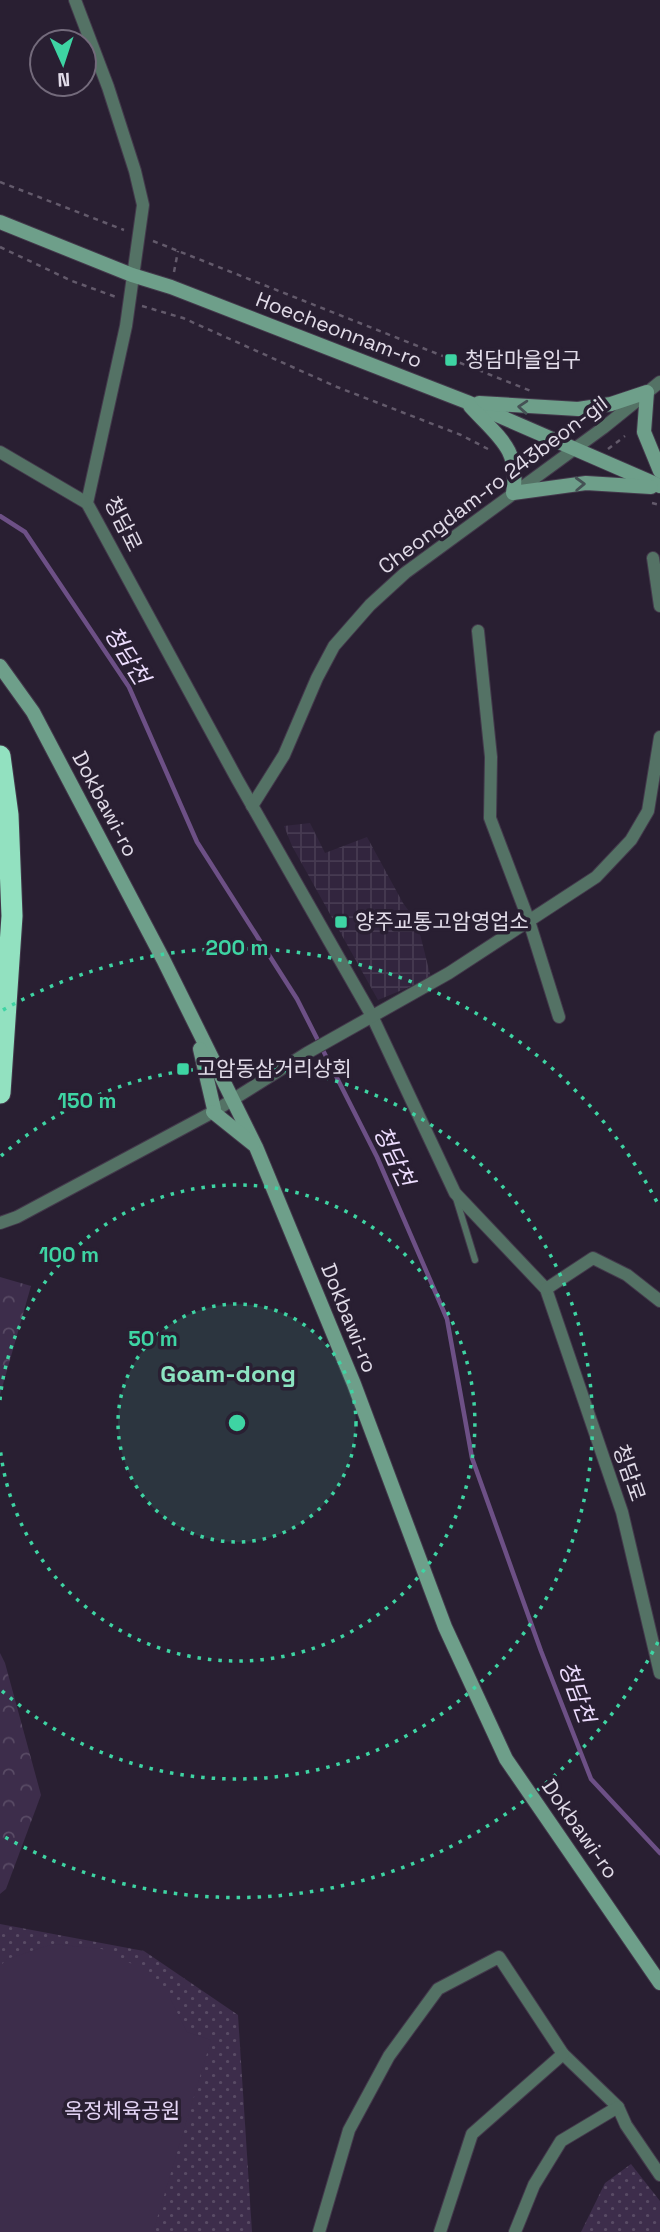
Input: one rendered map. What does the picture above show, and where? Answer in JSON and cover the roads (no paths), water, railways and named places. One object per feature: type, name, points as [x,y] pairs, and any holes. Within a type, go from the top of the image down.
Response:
[{"type":"highway","points":[[0,756],[8,815],[12,916],[0,1093]]},
{"type":"highway","points":[[0,934],[8,1001]]},
{"type":"main road","name":"Hoecheonnam-ro","points":[[0,222],[467,402],[660,487]]},
{"type":"main road","points":[[467,402],[578,409],[611,404],[647,392],[644,432],[660,471]]},
{"type":"main road","points":[[467,402],[507,447],[515,461],[513,493],[586,483],[660,487]]},
{"type":"main road","name":"Dokbawi-ro","points":[[0,666],[33,712],[163,959],[256,1147],[354,1384],[445,1627],[506,1759],[660,1983]]},
{"type":"main road","points":[[195,1027],[214,1111],[256,1147]]},
{"type":"street","name":"청담로","points":[[75,0],[108,87],[143,205],[126,326],[87,503],[367,1018],[455,1193],[545,1289],[622,1512],[660,1673]]},
{"type":"street","name":"Cheongdam-ro 243beon-gil","points":[[252,806],[284,755],[317,678],[334,646],[370,605],[405,573],[603,428],[660,382]]},
{"type":"street","points":[[0,452],[87,503]]},
{"type":"street","points":[[653,558],[660,606]]},
{"type":"street","points":[[478,631],[491,757],[490,818],[528,920],[559,1017]]},
{"type":"street","points":[[0,1223],[17,1217],[233,1100],[367,1018],[449,972],[596,877],[631,840],[648,811],[660,737]]},
{"type":"street","points":[[545,1289],[593,1258],[627,1275],[660,1301]]},
{"type":"street","points":[[319,2232],[349,2130],[389,2056],[438,1989],[499,1957],[563,2054],[618,2107],[626,2125],[660,2175]]},
{"type":"street","points":[[440,2232],[472,2134],[563,2054]]},
{"type":"street","points":[[515,2232],[534,2185],[561,2141],[618,2107]]},
{"type":"lane","points":[[455,1193],[475,1260]]},
{"type":"waterway","name":"청담천","points":[[0,516],[25,532],[129,687],[197,842],[297,999],[377,1157],[447,1319],[472,1458],[541,1651],[591,1779],[660,1853]]},
{"type":"place","name":"청담마을입구","points":[[451,360]]},
{"type":"place","name":"양주교통고암영업소","points":[[341,922]]},
{"type":"place","name":"고암동삼거리상회","points":[[183,1069]]},
{"type":"district","name":"Goam-dong","points":[[228,1374]]},
{"type":"park label","name":"옥정체육공원","points":[[122,2111]]}]
